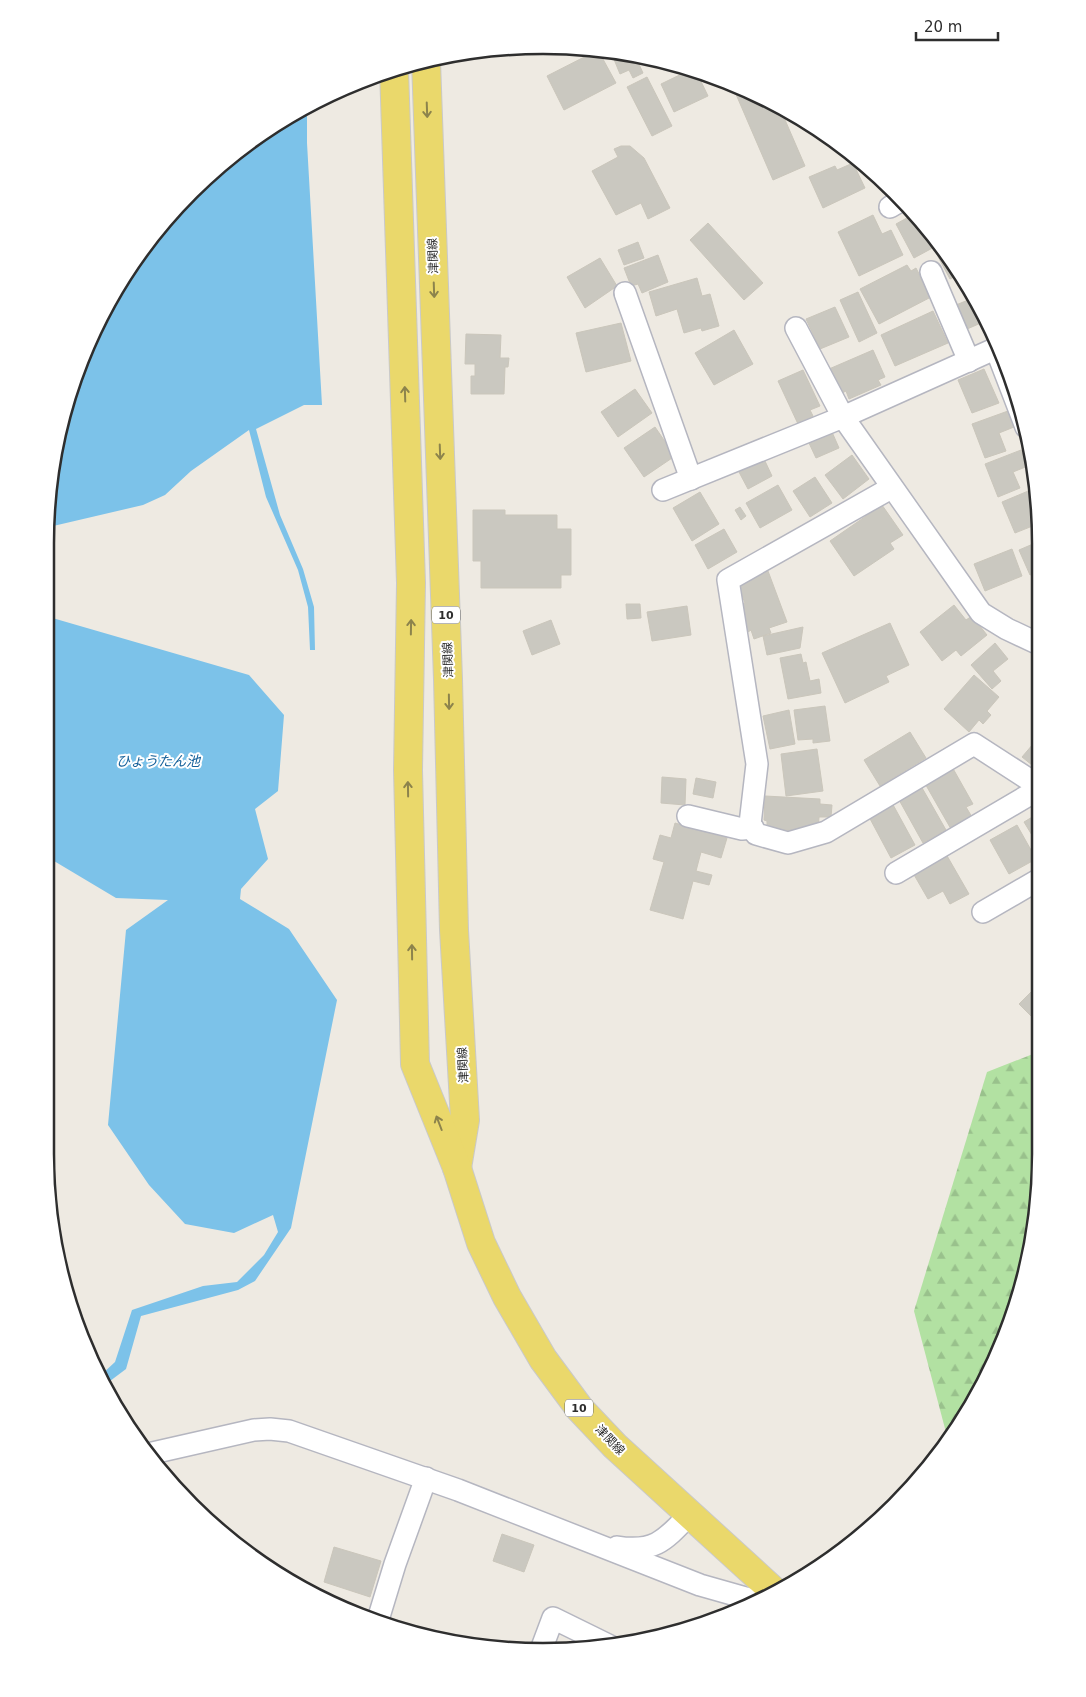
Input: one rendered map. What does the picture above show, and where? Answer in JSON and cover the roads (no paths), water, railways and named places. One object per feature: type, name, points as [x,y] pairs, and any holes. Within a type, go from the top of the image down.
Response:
[{"type":"main road","name":"津関線","points":[[426,68],[448,679],[454,930],[465,1120],[456,1168]]},
{"type":"main road","name":"津関線","points":[[394,77],[411,583],[408,770],[416,1064],[456,1168],[481,1243],[507,1297],[543,1359],[580,1409],[615,1446],[770,1587]]},
{"type":"street","points":[[931,272],[969,361]]},
{"type":"street","points":[[625,293],[692,479]]},
{"type":"street","points":[[796,328],[843,417],[891,488],[981,613],[1007,629],[1032,641]]},
{"type":"street","points":[[663,490],[843,417],[993,350]]},
{"type":"street","points":[[891,488],[728,580],[757,764],[750,824],[756,834],[788,843],[826,832],[974,744],[1032,783]]},
{"type":"street","points":[[896,873],[1032,792]]},
{"type":"street","points":[[688,816],[742,829],[753,828]]},
{"type":"street","points":[[983,912],[1032,883]]},
{"type":"street","points":[[155,1452],[254,1430],[289,1431],[426,1478],[700,1585],[747,1598]]},
{"type":"street","points":[[380,1615],[395,1564],[426,1478]]},
{"type":"street","points":[[594,1543],[630,1549],[650,1548],[664,1541],[690,1514]]},
{"type":"street","points":[[543,1643],[552,1618],[597,1640]]},
{"type":"water","points":[[307,114],[322,405],[304,405],[256,429],[280,515],[303,569],[314,607],[315,650],[310,650],[308,607],[298,570],[266,497],[249,430],[191,471],[165,495],[143,505],[55,526],[58,479],[63,448],[70,416],[91,356],[119,298],[136,271],[175,220],[220,175],[271,136]]},
{"type":"water","name":"ひょうたん池","points":[[54,618],[249,675],[284,715],[278,791],[255,809],[268,859],[241,889],[240,899],[289,929],[337,1000],[291,1228],[255,1281],[238,1290],[141,1316],[126,1369],[110,1381],[105,1371],[115,1362],[132,1310],[203,1286],[237,1282],[264,1255],[278,1232],[273,1215],[234,1233],[185,1224],[149,1185],[108,1125],[126,930],[168,900],[116,898],[54,861]]}]
